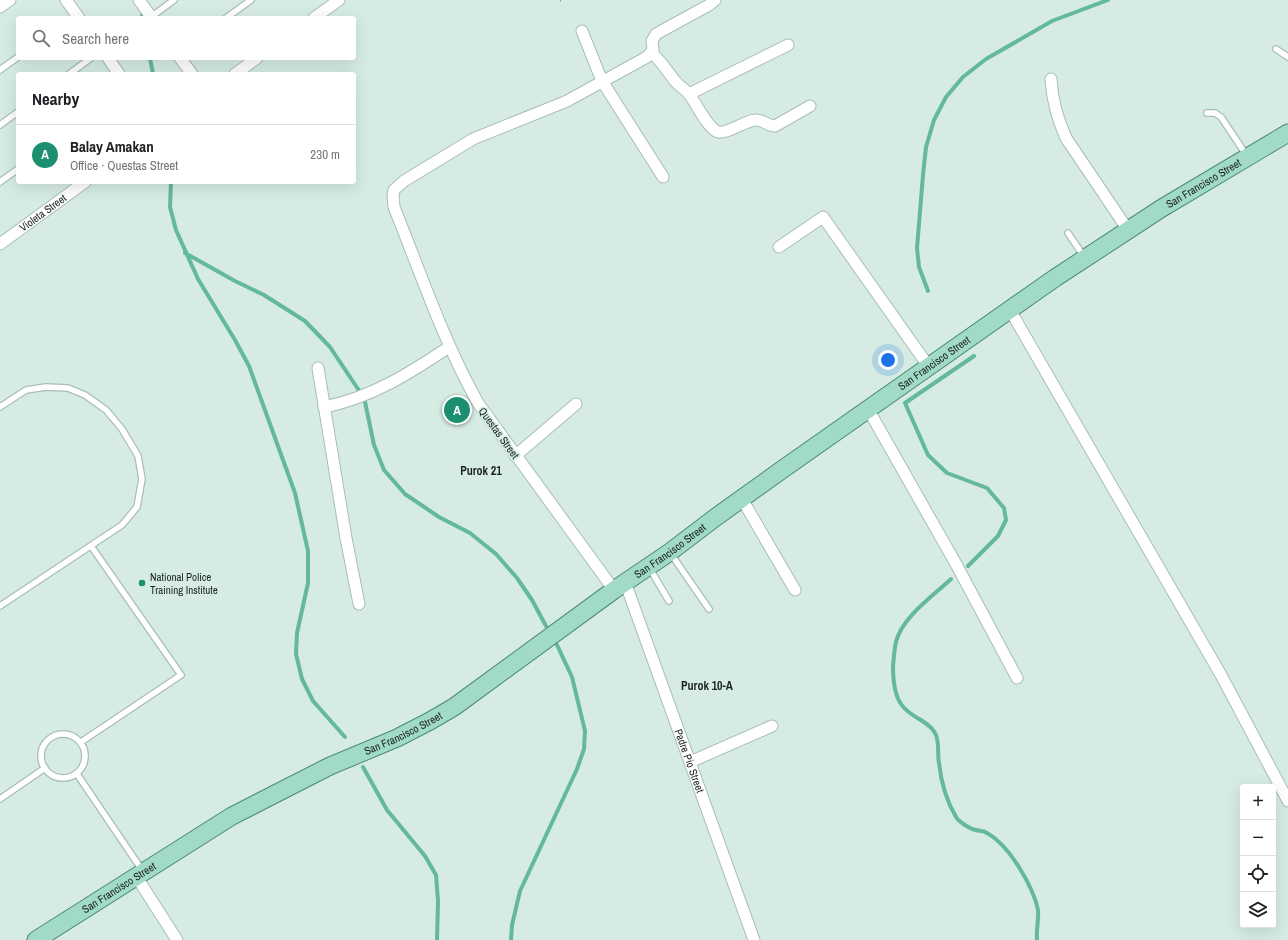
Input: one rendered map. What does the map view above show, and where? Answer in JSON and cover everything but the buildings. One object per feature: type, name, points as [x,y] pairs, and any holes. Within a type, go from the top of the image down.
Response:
[{"type":"main road","name":"San Francisco Street","points":[[36,940],[214,827],[262,800],[330,766],[397,738],[430,721],[477,690],[619,586],[670,552],[716,517],[868,409],[1085,258],[1248,156],[1288,133]]},
{"type":"street","points":[[0,7],[10,0]]},
{"type":"street","points":[[66,0],[75,16]]},
{"type":"street","points":[[139,0],[150,16]]},
{"type":"street","points":[[317,16],[339,0]]},
{"type":"street","points":[[715,0],[709,5],[656,34],[652,41],[652,53],[676,83],[689,94],[711,128],[717,132],[722,132],[756,119],[762,120],[770,126],[775,126],[810,106]]},
{"type":"street","points":[[582,31],[602,81],[663,177]]},
{"type":"street","points":[[689,94],[788,45]]},
{"type":"street","points":[[602,81],[642,60],[652,53]]},
{"type":"street","points":[[109,60],[118,72]]},
{"type":"street","points":[[182,60],[190,72]]},
{"type":"street","points":[[238,72],[254,60]]},
{"type":"street","points":[[1051,79],[1052,100],[1066,138],[1128,230]]},
{"type":"street","name":"Questas Street","points":[[602,81],[567,101],[473,139],[404,181],[394,190],[393,194],[394,207],[449,347],[478,404],[515,456],[619,586]]},
{"type":"street","name":"Violeta Street","points":[[0,244],[82,184]]},
{"type":"street","points":[[779,247],[823,217],[929,367]]},
{"type":"street","points":[[1010,310],[1221,675],[1288,801]]},
{"type":"street","points":[[324,407],[342,404],[395,382],[449,347]]},
{"type":"street","points":[[318,368],[346,538],[359,604]]},
{"type":"street","points":[[515,456],[576,404]]},
{"type":"street","points":[[868,409],[920,500],[1017,678]]},
{"type":"street","points":[[742,499],[795,590]]},
{"type":"street","name":"Padre Pio Street","points":[[619,586],[690,762],[754,940]]},
{"type":"street","points":[[690,762],[772,726]]},
{"type":"street","points":[[139,874],[177,940]]},
{"type":"lane","points":[[154,16],[174,0]]},
{"type":"lane","points":[[229,16],[251,0]]},
{"type":"lane","points":[[1276,49],[1288,56]]},
{"type":"lane","points":[[0,70],[16,58]]},
{"type":"lane","points":[[72,72],[88,60]]},
{"type":"lane","points":[[1207,113],[1215,113],[1221,117],[1248,156]]},
{"type":"lane","points":[[0,126],[16,114]]},
{"type":"lane","points":[[0,182],[16,170]]},
{"type":"lane","points":[[1068,233],[1085,258]]},
{"type":"lane","points":[[0,407],[26,390],[46,387],[68,388],[85,395],[106,410],[122,429],[138,456],[142,479],[137,507],[122,525],[0,606]]},
{"type":"lane","points":[[81,742],[181,675],[91,546]]},
{"type":"lane","points":[[670,552],[709,609]]},
{"type":"lane","points":[[648,566],[668,601]]},
{"type":"lane","points":[[61,734],[69,734],[81,742],[86,755],[85,762],[77,774],[66,778],[60,778],[54,776],[45,768],[41,753],[43,746],[48,740],[61,734]]},
{"type":"lane","points":[[0,799],[45,768]]},
{"type":"lane","points":[[77,774],[139,874]]},
{"type":"waterway","points":[[928,291],[919,267],[917,248],[923,175],[926,147],[934,120],[946,97],[963,77],[986,59],[1052,21],[1108,0]]},
{"type":"waterway","points":[[150,60],[153,72]]},
{"type":"waterway","points":[[171,184],[170,207],[176,230],[198,279],[249,366],[295,493],[308,551],[308,583],[297,633],[296,654],[302,679],[313,701],[345,737]]},
{"type":"waterway","points":[[185,253],[235,281],[264,295],[305,321],[330,347],[360,392]]},
{"type":"waterway","points":[[968,566],[998,536],[1006,520],[1004,508],[987,488],[947,473],[928,455],[905,403],[974,356]]},
{"type":"waterway","points":[[365,402],[374,445],[384,470],[405,494],[439,517],[470,533],[496,554],[517,578],[532,600],[546,626]]},
{"type":"waterway","points":[[951,579],[911,616],[899,633],[895,645],[893,666],[895,691],[905,709],[928,725],[937,736],[938,759],[943,784],[949,804],[956,817],[968,827],[986,832],[995,839],[1004,847],[1019,867],[1031,890],[1038,910],[1037,940]]},
{"type":"waterway","points":[[511,940],[512,925],[520,891],[577,769],[584,749],[585,731],[572,677],[557,645]]},
{"type":"waterway","points":[[363,767],[387,810],[425,856],[436,875],[438,901],[437,940]]},
{"type":"place","name":"Balay Amakan","points":[[457,410]]},
{"type":"place","name":"National Police Training Institute","points":[[142,583]]},
{"type":"district","name":"Purok 21","points":[[481,471]]},
{"type":"district","name":"Purok 10-A","points":[[707,686]]}]
